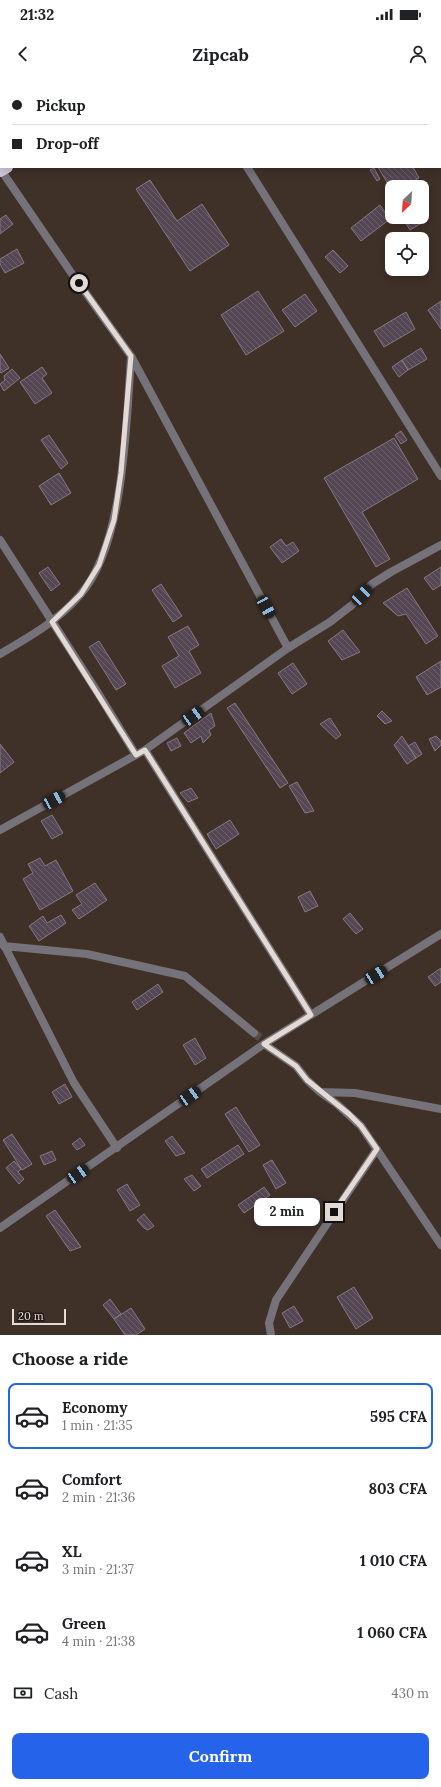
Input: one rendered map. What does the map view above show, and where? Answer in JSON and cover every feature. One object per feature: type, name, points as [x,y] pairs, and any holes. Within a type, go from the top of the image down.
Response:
[{"type":"street","points":[[248,168],[441,476]]},
{"type":"street","points":[[3,170],[70,271],[131,356],[288,648]]},
{"type":"street","points":[[0,654],[52,622],[81,594],[99,565],[114,520],[121,473],[131,356]]},
{"type":"street","points":[[0,540],[136,755]]},
{"type":"street","points":[[0,830],[145,750],[288,648],[352,605],[372,584],[441,545]]},
{"type":"street","points":[[145,750],[311,1015]]},
{"type":"street","points":[[0,1228],[117,1148],[264,1044],[441,934]]},
{"type":"street","points":[[0,937],[74,1083],[117,1148]]},
{"type":"street","points":[[4,946],[87,954],[185,976],[254,1033]]},
{"type":"street","points":[[264,1044],[296,1066],[307,1080],[349,1114],[361,1126],[441,1245]]},
{"type":"street","points":[[320,1092],[355,1093],[441,1109]]},
{"type":"street","points":[[271,1335],[269,1322],[276,1300],[377,1149]]},
{"type":"building","points":[[374,168],[380,179],[377,181],[370,170]]},
{"type":"building","points":[[379,168],[414,168],[419,178],[415,180],[386,180]]},
{"type":"building","points":[[150,180],[177,221],[202,204],[229,245],[190,271],[136,189]]},
{"type":"building","points":[[380,205],[385,212],[385,223],[361,241],[351,228]]},
{"type":"building","points":[[6,215],[13,224],[0,234],[0,219]]},
{"type":"building","points":[[406,224],[420,224],[410,230]]},
{"type":"building","points":[[17,249],[24,263],[5,273],[0,264],[0,259]]},
{"type":"building","points":[[333,250],[348,266],[340,273],[325,257]]},
{"type":"building","points":[[258,291],[284,331],[246,355],[221,315]]},
{"type":"building","points":[[305,294],[317,311],[295,327],[282,310]]},
{"type":"building","points":[[441,301],[441,329],[428,310]]},
{"type":"building","points":[[406,312],[415,329],[384,347],[374,331]]},
{"type":"building","points":[[421,348],[427,359],[408,370],[402,360]]},
{"type":"building","points":[[0,354],[9,368],[1,373],[0,372]]},
{"type":"building","points":[[402,360],[408,370],[399,377],[392,367]]},
{"type":"building","points":[[42,367],[47,374],[42,378],[52,393],[35,404],[20,382]]},
{"type":"building","points":[[12,369],[20,378],[4,391],[0,384],[5,380],[4,376]]},
{"type":"building","points":[[401,431],[407,440],[401,444],[395,435]]},
{"type":"building","points":[[49,435],[68,463],[61,469],[41,440]]},
{"type":"building","points":[[394,438],[418,479],[362,512],[390,559],[376,567],[324,478]]},
{"type":"building","points":[[59,473],[71,493],[51,505],[39,486]]},
{"type":"building","points":[[281,539],[286,546],[293,542],[299,551],[282,563],[270,547]]},
{"type":"building","points":[[48,567],[60,584],[51,591],[39,573]]},
{"type":"building","points":[[441,567],[441,585],[433,590],[424,578]]},
{"type":"building","points":[[161,584],[182,616],[173,622],[152,590]]},
{"type":"building","points":[[407,588],[438,636],[426,644],[406,614],[398,616],[383,603]]},
{"type":"building","points":[[188,626],[199,645],[189,651],[201,673],[175,688],[162,666],[179,656],[168,637]]},
{"type":"building","points":[[343,630],[360,652],[342,660],[328,641]]},
{"type":"building","points":[[99,641],[126,684],[116,690],[89,647]]},
{"type":"building","points":[[441,661],[441,687],[427,695],[416,677]]},
{"type":"building","points":[[293,663],[307,684],[292,694],[278,673]]},
{"type":"building","points":[[235,703],[288,783],[280,788],[227,708]]},
{"type":"building","points":[[382,711],[392,721],[385,724],[377,716]]},
{"type":"building","points":[[211,713],[215,726],[209,730],[211,735],[203,743],[201,736],[191,743],[184,733]]},
{"type":"building","points":[[330,718],[341,735],[336,739],[320,724]]},
{"type":"building","points":[[402,736],[416,758],[407,764],[394,745]]},
{"type":"building","points":[[436,736],[441,741],[441,745],[435,751],[429,739]]},
{"type":"building","points":[[177,738],[181,746],[171,751],[167,743]]},
{"type":"building","points":[[415,742],[422,754],[416,758],[408,746]]},
{"type":"building","points":[[0,744],[14,762],[0,773]]},
{"type":"building","points":[[297,782],[314,811],[305,813],[289,786]]},
{"type":"building","points":[[191,788],[198,798],[188,802],[180,793]]},
{"type":"building","points":[[52,815],[63,833],[52,839],[41,821]]},
{"type":"building","points":[[230,820],[239,834],[216,849],[207,834]]},
{"type":"building","points":[[40,858],[45,866],[56,860],[73,891],[40,910],[23,879],[33,873],[28,864]]},
{"type":"building","points":[[95,883],[107,900],[79,919],[72,910],[82,904],[76,895]]},
{"type":"building","points":[[310,891],[318,906],[305,912],[298,897]]},
{"type":"building","points":[[350,913],[363,929],[356,934],[343,919]]},
{"type":"building","points":[[61,915],[66,923],[39,941],[29,926],[43,916],[47,923]]},
{"type":"building","points":[[441,968],[441,982],[435,986],[428,977]]},
{"type":"building","points":[[158,984],[163,992],[137,1010],[132,1002]]},
{"type":"building","points":[[195,1038],[206,1058],[195,1065],[183,1045]]},
{"type":"building","points":[[65,1084],[72,1097],[59,1104],[52,1092]]},
{"type":"building","points":[[236,1107],[260,1145],[249,1152],[225,1114]]},
{"type":"building","points":[[12,1134],[32,1164],[22,1170],[3,1140]]},
{"type":"building","points":[[172,1136],[185,1153],[176,1156],[165,1141]]},
{"type":"building","points":[[80,1138],[85,1145],[77,1150],[72,1144]]},
{"type":"building","points":[[238,1145],[244,1154],[207,1178],[201,1169]]},
{"type":"building","points":[[52,1151],[56,1160],[44,1165],[40,1156]]},
{"type":"building","points":[[272,1160],[286,1183],[276,1189],[263,1165]]},
{"type":"building","points":[[14,1161],[21,1169],[18,1172],[24,1179],[19,1184],[6,1168]]},
{"type":"building","points":[[192,1175],[201,1186],[194,1191],[184,1179]]},
{"type":"building","points":[[127,1184],[140,1205],[130,1211],[117,1190]]},
{"type":"building","points":[[264,1187],[270,1195],[244,1213],[238,1205]]},
{"type":"building","points":[[55,1210],[81,1247],[70,1251],[46,1216]]},
{"type":"building","points":[[144,1214],[154,1226],[148,1230],[144,1228],[137,1220]]},
{"type":"building","points":[[354,1287],[373,1318],[356,1329],[337,1297]]},
{"type":"building","points":[[110,1299],[121,1314],[114,1319],[103,1305]]},
{"type":"building","points":[[294,1306],[303,1321],[290,1328],[282,1313]]},
{"type":"building","points":[[131,1308],[145,1329],[136,1335],[125,1335],[114,1319]]},
{"type":"tunnel","points":[[254,1033],[272,1047]]},
{"type":"route","points":[[79,283],[131,356],[121,473],[114,520],[99,565],[81,594],[52,622],[136,755],[145,750],[311,1015],[264,1044],[296,1066],[307,1080],[320,1092],[349,1114],[361,1126],[377,1149],[334,1212]]}]
